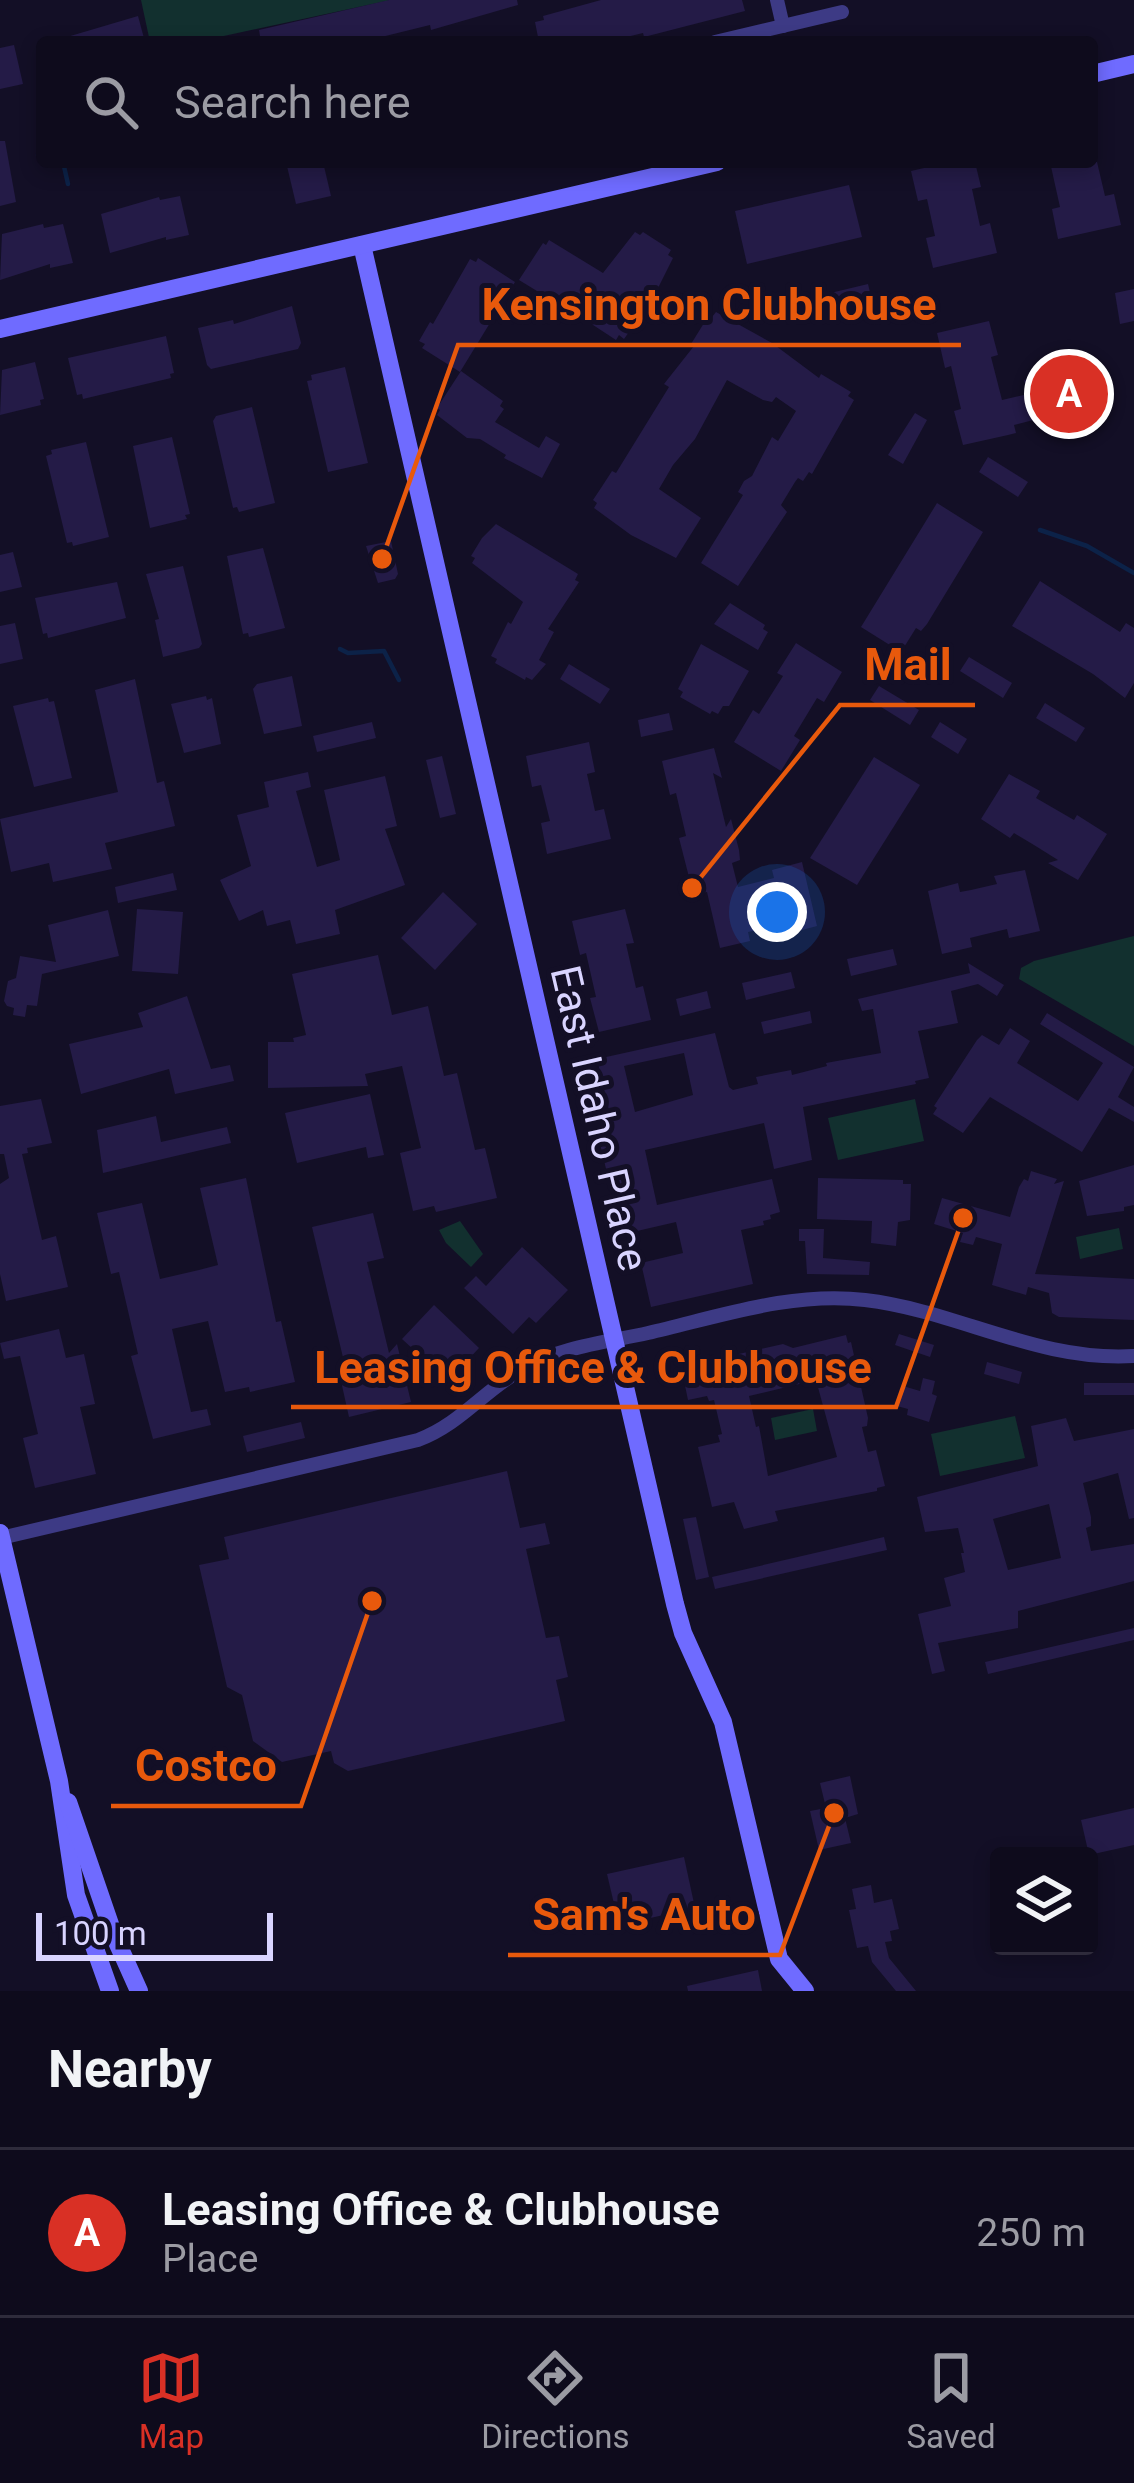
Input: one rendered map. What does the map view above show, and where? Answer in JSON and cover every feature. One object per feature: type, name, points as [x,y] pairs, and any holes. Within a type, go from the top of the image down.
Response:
[{"type":"street","points":[[777,0],[783,26]]},
{"type":"street","points":[[740,36],[842,13]]},
{"type":"street","points":[[1098,73],[1134,64]]},
{"type":"street","points":[[0,329],[671,168]]},
{"type":"street","name":"East Idaho Place","points":[[362,245],[679,1618],[723,1722],[779,1959],[805,1991]]},
{"type":"street","points":[[110,1991],[76,1895],[59,1781],[1,1535],[412,1442],[456,1422],[526,1366],[781,1303],[837,1298],[894,1305],[1047,1351],[1134,1356]]},
{"type":"street","points":[[59,1781],[113,1934],[139,1991]]},
{"type":"green space","points":[[141,0],[391,0],[224,36],[149,36]]},
{"type":"green space","points":[[1134,936],[1134,1046],[1019,979],[1021,968],[1034,961]]},
{"type":"green space","points":[[915,1099],[924,1141],[838,1160],[828,1118]]},
{"type":"green space","points":[[460,1221],[483,1254],[471,1267],[439,1230]]},
{"type":"green space","points":[[1119,1228],[1123,1249],[1080,1259],[1076,1237]]},
{"type":"green space","points":[[813,1409],[817,1431],[775,1440],[771,1418]]},
{"type":"green space","points":[[1015,1416],[1025,1458],[940,1476],[931,1434]]},
{"type":"building","points":[[389,0],[517,0],[518,5],[431,30],[430,25],[385,36],[260,36],[259,30]]},
{"type":"building","points":[[601,0],[742,0],[745,11],[648,36],[538,36],[535,22],[544,20],[543,16]]},
{"type":"building","points":[[138,16],[143,36],[70,36]]},
{"type":"building","points":[[14,45],[23,84],[0,89],[0,48]]},
{"type":"building","points":[[0,141],[5,141],[16,202],[0,206]]},
{"type":"building","points":[[1098,166],[1105,196],[1114,194],[1121,225],[1058,239],[1052,209],[1060,207],[1051,168]]},
{"type":"building","points":[[287,168],[324,168],[331,196],[296,204]]},
{"type":"building","points":[[976,168],[981,187],[972,189],[980,226],[990,223],[997,253],[933,268],[926,238],[935,236],[927,199],[918,201],[911,171]]},
{"type":"building","points":[[849,185],[862,237],[747,264],[735,211]]},
{"type":"building","points":[[180,196],[189,235],[110,253],[101,214],[159,197]]},
{"type":"building","points":[[43,224],[44,228],[63,224],[73,263],[50,268],[50,264],[0,280],[2,234]]},
{"type":"building","points":[[635,232],[671,250],[668,255],[673,258],[624,339],[619,335],[616,340],[587,321],[590,318],[568,302],[555,302],[519,280],[549,240],[603,273]]},
{"type":"building","points":[[478,258],[515,282],[460,372],[422,348],[425,344],[419,341],[470,259],[476,262]]},
{"type":"building","points":[[868,284],[872,301],[826,312],[822,295]]},
{"type":"building","points":[[1134,289],[1134,321],[1120,324],[1115,293]]},
{"type":"building","points":[[292,306],[301,343],[298,349],[211,369],[207,365],[198,328],[233,320],[234,324]]},
{"type":"building","points":[[716,312],[772,343],[819,378],[821,374],[851,392],[848,396],[854,400],[812,474],[795,482],[781,505],[787,512],[738,586],[701,563],[743,495],[738,492],[744,481],[752,476],[772,437],[778,441],[796,411],[776,397],[772,402],[763,400],[727,380],[695,439],[673,465],[659,489],[701,518],[676,558],[631,535],[594,508],[593,500],[612,471],[616,473],[669,387],[664,384],[694,346],[709,315]]},
{"type":"building","points":[[989,321],[998,355],[991,357],[1002,400],[1028,394],[1024,380],[1103,364],[1111,398],[1106,399],[1109,412],[1091,417],[1088,406],[1014,425],[1016,433],[963,445],[954,411],[961,409],[937,333]]},
{"type":"building","points":[[166,336],[171,378],[83,399],[82,394],[77,395],[68,358]]},
{"type":"building","points":[[35,362],[44,399],[41,405],[0,415],[2,370]]},
{"type":"building","points":[[345,367],[368,463],[328,472],[307,381],[312,380],[311,375]]},
{"type":"building","points":[[461,371],[503,401],[504,409],[495,422],[539,448],[546,436],[560,444],[542,478],[480,439],[467,438],[437,415]]},
{"type":"building","points":[[252,407],[275,503],[239,512],[233,508],[213,421],[216,416]]},
{"type":"building","points":[[915,413],[927,420],[903,464],[888,455]]},
{"type":"building","points":[[172,437],[190,514],[185,515],[187,519],[150,528],[133,446]]},
{"type":"building","points":[[86,442],[109,537],[73,546],[67,543],[46,456],[51,450]]},
{"type":"building","points":[[988,457],[1028,482],[1018,497],[979,472]]},
{"type":"building","points":[[937,503],[983,532],[927,624],[921,631],[916,628],[901,652],[861,627]]},
{"type":"building","points":[[496,524],[578,574],[575,580],[579,582],[548,629],[554,632],[539,660],[546,664],[532,680],[495,663],[497,659],[491,656],[523,602],[472,563],[482,538]]},
{"type":"building","points":[[391,541],[398,574],[378,583],[366,546]]},
{"type":"building","points":[[263,548],[285,628],[249,637],[243,634],[227,556]]},
{"type":"building","points":[[13,552],[22,587],[0,592],[0,555]]},
{"type":"building","points":[[183,566],[202,644],[163,657],[155,620],[159,619],[146,574]]},
{"type":"building","points":[[1040,581],[1120,632],[1126,623],[1134,628],[1134,683],[1125,698],[1012,626]]},
{"type":"building","points":[[117,582],[126,618],[48,638],[43,634],[35,598]]},
{"type":"building","points":[[730,603],[765,625],[768,632],[758,650],[714,624]]},
{"type":"building","points":[[15,623],[23,659],[0,664],[0,626]]},
{"type":"building","points":[[796,643],[842,672],[824,702],[817,698],[794,736],[800,740],[781,771],[734,742],[753,710],[759,714],[783,676],[777,673]]},
{"type":"building","points":[[701,644],[749,671],[729,706],[718,714],[680,697],[683,692],[678,689]]},
{"type":"building","points":[[969,657],[1012,683],[1003,698],[960,671]]},
{"type":"building","points":[[569,664],[610,689],[600,704],[560,679]]},
{"type":"building","points":[[292,676],[302,726],[264,734],[253,689]]},
{"type":"building","points":[[135,679],[157,783],[164,781],[175,826],[105,843],[112,869],[53,882],[49,863],[11,872],[0,819],[118,792],[95,690]]},
{"type":"building","points":[[879,686],[919,710],[910,725],[870,700]]},
{"type":"building","points":[[48,698],[54,701],[72,778],[34,787],[13,706]]},
{"type":"building","points":[[212,698],[221,744],[184,753],[171,704]]},
{"type":"building","points":[[1045,703],[1085,728],[1076,742],[1036,718]]},
{"type":"building","points":[[669,713],[673,730],[641,737],[638,720]]},
{"type":"building","points":[[372,722],[376,738],[317,752],[313,736]]},
{"type":"building","points":[[940,722],[967,739],[958,754],[931,737]]},
{"type":"building","points":[[589,742],[595,772],[587,774],[595,811],[604,809],[611,839],[547,854],[541,823],[550,821],[541,785],[532,787],[526,756]]},
{"type":"building","points":[[714,748],[722,778],[713,773],[726,827],[731,819],[739,850],[740,860],[732,863],[738,887],[774,878],[772,870],[802,862],[817,926],[787,934],[785,924],[748,932],[750,941],[720,948],[707,892],[689,896],[679,838],[686,836],[662,761]]},
{"type":"building","points":[[442,756],[456,814],[440,818],[426,760]]},
{"type":"building","points":[[874,757],[920,785],[857,885],[810,858]]},
{"type":"building","points":[[308,772],[311,787],[296,791],[317,867],[340,860],[324,790],[385,776],[397,826],[385,829],[405,885],[335,910],[340,934],[296,944],[290,920],[267,926],[263,910],[239,921],[220,880],[251,866],[237,815],[269,807],[264,782]]},
{"type":"building","points":[[1009,774],[1040,791],[1036,798],[1107,834],[1078,880],[1048,863],[1058,860],[981,819]]},
{"type":"building","points":[[1025,870],[1040,931],[1009,938],[1007,929],[970,938],[972,947],[942,954],[928,891],[958,883],[960,892],[971,890],[997,884],[994,876]]},
{"type":"building","points":[[173,873],[177,890],[118,903],[115,887]]},
{"type":"building","points":[[443,892],[477,924],[435,970],[401,938]]},
{"type":"building","points":[[137,909],[183,912],[178,974],[132,971]]},
{"type":"building","points":[[625,909],[634,943],[626,944],[636,988],[643,986],[651,1020],[599,1032],[586,953],[580,955],[572,921]]},
{"type":"building","points":[[108,910],[119,956],[42,974],[37,1006],[27,1005],[25,1017],[13,1015],[14,1008],[4,1001],[8,981],[16,978],[20,956],[56,962],[48,925]]},
{"type":"building","points":[[893,949],[897,965],[851,976],[847,959]]},
{"type":"building","points":[[378,955],[392,1015],[428,1006],[444,1076],[457,1073],[475,1150],[485,1148],[497,1198],[436,1212],[434,1206],[413,1211],[400,1153],[421,1148],[402,1066],[365,1074],[368,1086],[268,1088],[268,1042],[294,1042],[293,1038],[306,1035],[292,974]]},
{"type":"building","points":[[968,963],[1004,985],[997,996],[978,984],[951,991],[958,1023],[918,1031],[929,1078],[803,1107],[812,1160],[774,1169],[764,1123],[645,1150],[657,1205],[772,1179],[780,1212],[770,1215],[764,1225],[741,1230],[753,1284],[651,1307],[641,1263],[683,1253],[676,1222],[624,1234],[620,1226],[598,1136],[599,1126],[612,1123],[597,1059],[715,1033],[733,1090],[758,1084],[756,1077],[791,1070],[792,1075],[881,1053],[873,1009],[862,1011],[858,999],[970,973]],"holes":[[[684,1053],[693,1095],[635,1112],[624,1066]]]},
{"type":"building","points":[[791,972],[795,988],[746,1000],[742,983]]},
{"type":"building","points":[[707,991],[711,1008],[680,1016],[676,999]]},
{"type":"building","points":[[187,996],[211,1069],[230,1065],[234,1081],[175,1094],[169,1069],[81,1094],[69,1044],[143,1027],[138,1013]]},
{"type":"building","points":[[810,1011],[812,1023],[764,1034],[761,1022]]},
{"type":"building","points":[[1047,1013],[1134,1067],[1118,1097],[1134,1107],[1134,1122],[1109,1108],[1082,1152],[990,1097],[963,1133],[933,1114],[977,1040],[982,1035],[999,1045],[1010,1028],[1030,1041],[1017,1063],[1078,1101],[1103,1063],[1040,1024]]},
{"type":"building","points":[[370,1094],[384,1155],[368,1158],[366,1147],[297,1163],[285,1113]]},
{"type":"building","points":[[41,1099],[52,1143],[27,1148],[28,1153],[22,1154],[42,1240],[56,1236],[68,1287],[6,1301],[0,1274],[0,1184],[9,1178],[4,1154],[0,1154],[0,1106]]},
{"type":"building","points":[[156,1116],[161,1142],[227,1127],[231,1143],[103,1173],[97,1130]]},
{"type":"building","points":[[1134,1165],[1134,1205],[1087,1216],[1079,1181]]},
{"type":"building","points":[[1031,1171],[1057,1179],[1054,1184],[1064,1181],[1035,1274],[1134,1279],[1134,1320],[1059,1317],[1052,1313],[1049,1293],[1028,1287],[1026,1295],[992,1285],[1002,1244],[976,1237],[973,1245],[960,1242],[963,1233],[934,1224],[942,1198],[1010,1217],[1019,1187]]},
{"type":"building","points":[[246,1178],[276,1322],[281,1321],[295,1382],[225,1392],[208,1321],[172,1329],[191,1412],[207,1409],[211,1425],[153,1439],[131,1356],[138,1354],[119,1272],[111,1274],[97,1213],[142,1203],[160,1279],[199,1270],[218,1265],[200,1188]]},
{"type":"building","points":[[818,1178],[911,1184],[910,1220],[898,1222],[896,1246],[871,1243],[872,1221],[817,1219]]},
{"type":"building","points":[[373,1213],[384,1258],[367,1262],[389,1353],[397,1344],[411,1402],[349,1417],[339,1372],[346,1370],[312,1227]]},
{"type":"building","points":[[799,1229],[824,1229],[823,1258],[870,1262],[869,1275],[807,1274],[805,1241],[799,1241]]},
{"type":"building","points":[[522,1247],[568,1290],[536,1323],[529,1317],[513,1334],[464,1288],[476,1276],[486,1286]]},
{"type":"building","points":[[434,1305],[479,1348],[448,1381],[402,1339]]},
{"type":"building","points":[[59,1329],[66,1358],[84,1354],[95,1404],[80,1407],[96,1474],[35,1488],[23,1438],[38,1434],[20,1356],[4,1359],[0,1343]]},
{"type":"building","points":[[899,1334],[934,1345],[930,1357],[895,1345]]},
{"type":"building","points":[[846,1335],[851,1342],[868,1418],[867,1426],[862,1427],[868,1452],[876,1450],[885,1486],[775,1511],[778,1521],[744,1529],[734,1502],[712,1507],[698,1447],[720,1442],[718,1435],[722,1434],[714,1400],[707,1396],[688,1400],[683,1376],[702,1372],[701,1366],[709,1365],[708,1361],[783,1344],[793,1348]],"holes":[[[816,1380],[837,1457],[768,1476],[749,1396]]]},
{"type":"building","points":[[987,1362],[1022,1372],[1019,1384],[984,1374]]},
{"type":"building","points":[[923,1378],[935,1381],[932,1394],[937,1396],[929,1422],[897,1406],[903,1386],[920,1391]]},
{"type":"building","points":[[1084,1383],[1134,1383],[1134,1395],[1084,1395]]},
{"type":"building","points":[[1066,1418],[1074,1441],[1134,1429],[1134,1518],[1129,1519],[1118,1473],[1083,1483],[1091,1517],[1091,1526],[1086,1528],[1091,1551],[1134,1544],[1134,1581],[1018,1611],[1018,1628],[938,1643],[945,1671],[932,1674],[918,1614],[951,1606],[944,1578],[965,1572],[964,1553],[958,1528],[925,1532],[917,1497],[1038,1466],[1031,1426]],"holes":[[[1049,1504],[1061,1558],[1008,1570],[993,1519]]]},
{"type":"building","points":[[301,1422],[305,1438],[247,1452],[243,1436]]},
{"type":"building","points":[[507,1471],[520,1528],[545,1523],[550,1544],[526,1549],[546,1638],[559,1636],[568,1677],[556,1680],[565,1721],[348,1771],[334,1763],[331,1751],[282,1762],[253,1741],[242,1695],[227,1687],[199,1565],[229,1559],[224,1537]]},
{"type":"building","points":[[696,1517],[709,1577],[696,1580],[683,1519]]},
{"type":"building","points":[[884,1537],[887,1550],[715,1589],[712,1577]]},
{"type":"building","points":[[1134,1628],[1134,1640],[988,1674],[985,1662]]},
{"type":"building","points":[[850,1776],[858,1814],[845,1818],[851,1843],[819,1850],[810,1811],[826,1808],[820,1783]]},
{"type":"building","points":[[1134,1808],[1134,1845],[1098,1853],[1098,1847],[1087,1847],[1081,1820]]},
{"type":"building","points":[[684,1857],[695,1908],[619,1925],[607,1874]]},
{"type":"building","points":[[871,1885],[874,1903],[892,1899],[899,1929],[890,1931],[892,1941],[885,1942],[889,1958],[916,1991],[896,1991],[872,1962],[868,1946],[857,1948],[849,1910],[856,1909],[852,1889]]},
{"type":"building","points":[[758,1970],[762,1991],[688,1991],[687,1986]]},
{"type":"waterway","points":[[64,168],[68,184]]},
{"type":"waterway","points":[[1040,530],[1087,546],[1134,573]]},
{"type":"waterway","points":[[340,649],[348,653],[384,651],[399,680]]},
{"type":"place","name":"Leasing Office & Clubhouse","points":[[1069,394]]},
{"type":"place","name":"Kensington Clubhouse","points":[[382,559]]},
{"type":"place","name":"Mail","points":[[692,888]]},
{"type":"place","name":"Leasing Office & Clubhouse","points":[[963,1218]]},
{"type":"place","name":"Costco","points":[[372,1601]]},
{"type":"place","name":"Sam's Auto","points":[[834,1813]]}]
